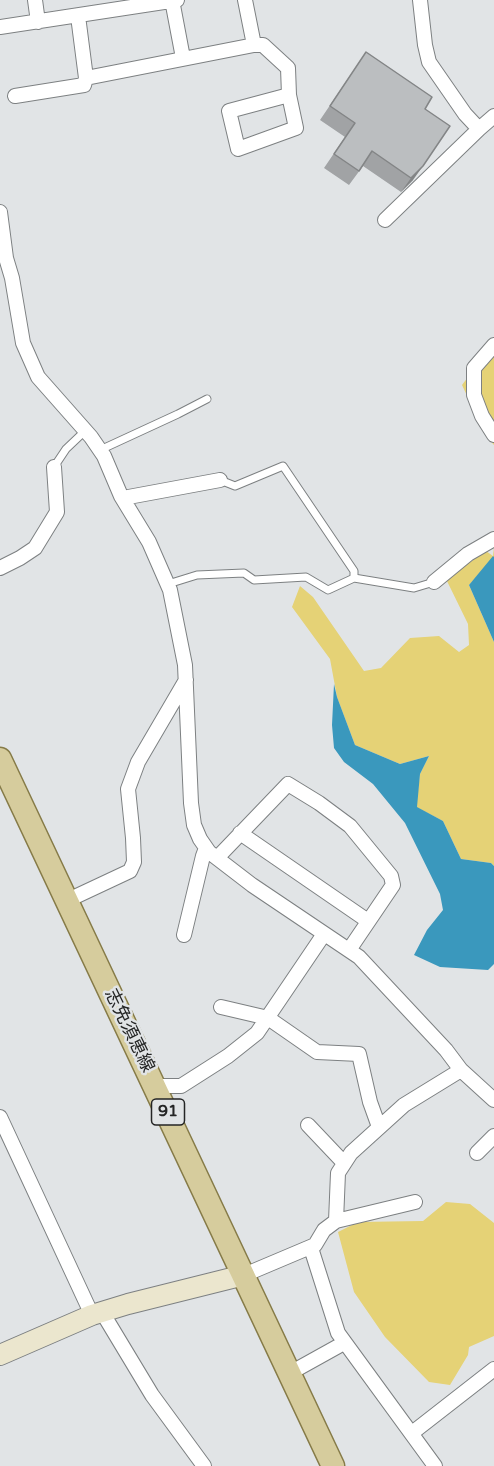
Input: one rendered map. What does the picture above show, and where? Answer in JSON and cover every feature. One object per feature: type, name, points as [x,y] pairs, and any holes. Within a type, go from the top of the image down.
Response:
[{"type":"main road","name":"志免須恵線","points":[[0,759],[333,1466]]},
{"type":"street","points":[[35,0],[38,22]]},
{"type":"street","points":[[172,0],[183,58]]},
{"type":"street","points":[[0,27],[78,16],[104,6],[177,0]]},
{"type":"street","points":[[245,0],[254,45]]},
{"type":"street","points":[[420,0],[429,62],[465,114],[479,129]]},
{"type":"street","points":[[15,96],[84,84],[86,78],[78,16]]},
{"type":"street","points":[[86,78],[183,58],[263,45],[288,68],[296,128],[238,149],[229,111],[290,95]]},
{"type":"street","points":[[385,220],[494,116]]},
{"type":"street","points":[[0,212],[3,260],[12,278],[23,343],[38,377],[86,430],[100,450],[123,498],[149,542],[171,590],[186,680],[191,803],[194,825],[200,839],[212,853],[252,885],[359,957],[446,1050],[461,1070],[494,1100]]},
{"type":"street","points":[[494,345],[474,368],[474,395],[482,416],[494,435]]},
{"type":"street","points":[[0,568],[35,548],[57,512],[54,467]]},
{"type":"street","points":[[123,498],[220,480]]},
{"type":"street","points":[[434,582],[468,554],[494,539]]},
{"type":"street","points":[[66,901],[130,871],[134,862],[128,789],[138,762],[186,680]]},
{"type":"street","points":[[184,935],[202,856],[212,853],[240,833],[288,784],[350,826],[391,876],[393,885],[349,950]]},
{"type":"street","points":[[240,833],[368,921]]},
{"type":"street","points":[[156,1086],[181,1086],[228,1056],[257,1033],[324,934]]},
{"type":"street","points":[[221,1007],[268,1018],[317,1052],[359,1054],[370,1102],[379,1127]]},
{"type":"street","points":[[336,1221],[338,1173],[344,1163],[404,1105],[461,1070]]},
{"type":"street","points":[[0,1117],[97,1314],[204,1466]]},
{"type":"street","points":[[308,1125],[344,1163]]},
{"type":"street","points":[[477,1153],[494,1136]]},
{"type":"street","points":[[0,1355],[97,1314],[244,1275],[310,1248],[324,1230],[336,1221],[415,1202]]},
{"type":"street","points":[[310,1248],[338,1333],[435,1466]]},
{"type":"street","points":[[290,1373],[344,1343]]},
{"type":"street","points":[[412,1433],[494,1369]]},
{"type":"lane","points":[[100,450],[207,399]]},
{"type":"lane","points":[[54,467],[66,449],[86,430]]},
{"type":"lane","points":[[220,480],[235,486],[283,466],[354,571],[354,578]]},
{"type":"lane","points":[[168,584],[196,575],[244,573],[254,580],[306,577],[328,590],[354,578],[414,588],[434,582]]},
{"type":"shaded area","points":[[494,342],[494,445],[486,436],[462,385]]},
{"type":"shaded area","points":[[494,547],[494,557],[469,585],[494,642],[494,866],[491,863],[461,859],[443,821],[416,807],[420,774],[429,756],[400,764],[355,745],[337,697],[330,659],[292,607],[300,586],[313,597],[364,671],[381,668],[410,638],[439,636],[459,652],[469,645],[468,624],[446,579],[486,551],[493,556]]},
{"type":"shaded area","points":[[446,1202],[470,1204],[494,1223],[494,1336],[469,1347],[468,1355],[450,1385],[429,1382],[385,1337],[354,1292],[338,1232],[358,1222],[423,1221]]},
{"type":"water","points":[[494,557],[494,642],[469,585]]},
{"type":"water","points":[[334,684],[355,745],[400,764],[429,756],[420,774],[417,807],[443,821],[461,859],[491,863],[494,866],[494,964],[488,970],[440,967],[414,955],[427,930],[443,910],[440,894],[405,823],[373,784],[344,762],[334,748],[332,725]]},
{"type":"building","points":[[366,52],[432,97],[425,109],[450,126],[423,166],[411,178],[372,151],[359,171],[334,154],[355,123],[330,106]]}]
